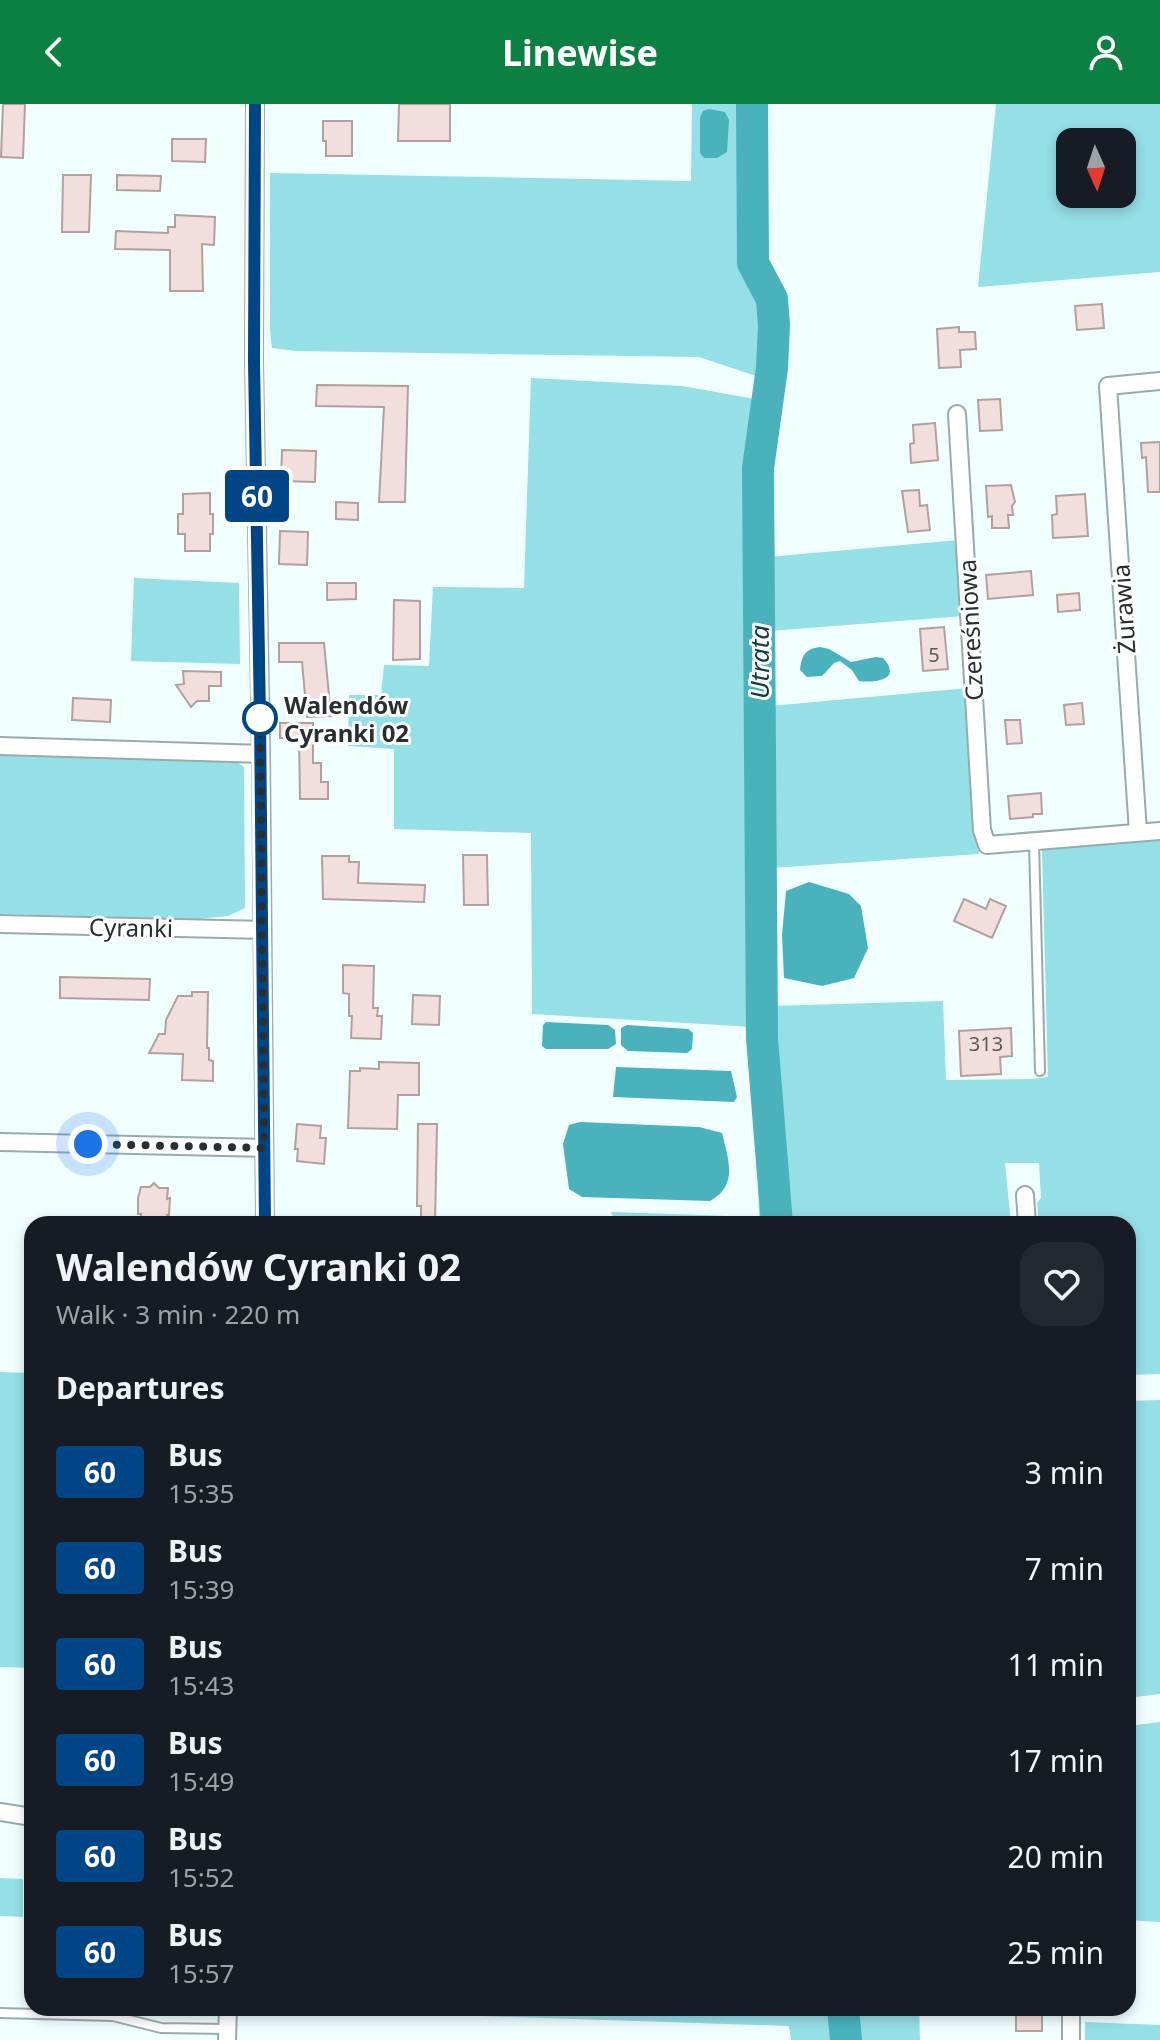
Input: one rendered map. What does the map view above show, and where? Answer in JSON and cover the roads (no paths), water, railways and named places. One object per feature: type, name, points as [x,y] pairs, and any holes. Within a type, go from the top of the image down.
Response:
[{"type":"street","points":[[255,104],[254,361],[265,1216]]},
{"type":"street","name":"Żurawia","points":[[1138,832],[1108,386],[1160,381]]},
{"type":"street","name":"Czereśniowa","points":[[957,414],[982,830],[987,845],[1034,841]]},
{"type":"street","points":[[0,746],[261,754]]},
{"type":"street","points":[[1034,841],[1160,831]]},
{"type":"street","name":"Cyranki","points":[[0,924],[262,930]]},
{"type":"street","points":[[0,1142],[264,1148]]},
{"type":"street","points":[[1025,1195],[1026,1216]]},
{"type":"street","points":[[0,1812],[24,1816]]},
{"type":"street","points":[[1071,2016],[1071,2040]]},
{"type":"lane","points":[[1034,841],[1040,1071]]},
{"type":"lane","points":[[0,2013],[24,2014]]},
{"type":"lane","points":[[113,2016],[161,2028],[228,2035]]},
{"type":"waterway","name":"Utrata","points":[[752,104],[753,263],[772,299],[774,325],[772,368],[758,468],[762,1038],[776,1216]]},
{"type":"waterway","name":"Utrata","points":[[844,2016],[846,2040]]},
{"type":"place","name":"Walendów Cyranki 02","points":[[260,718]]}]
